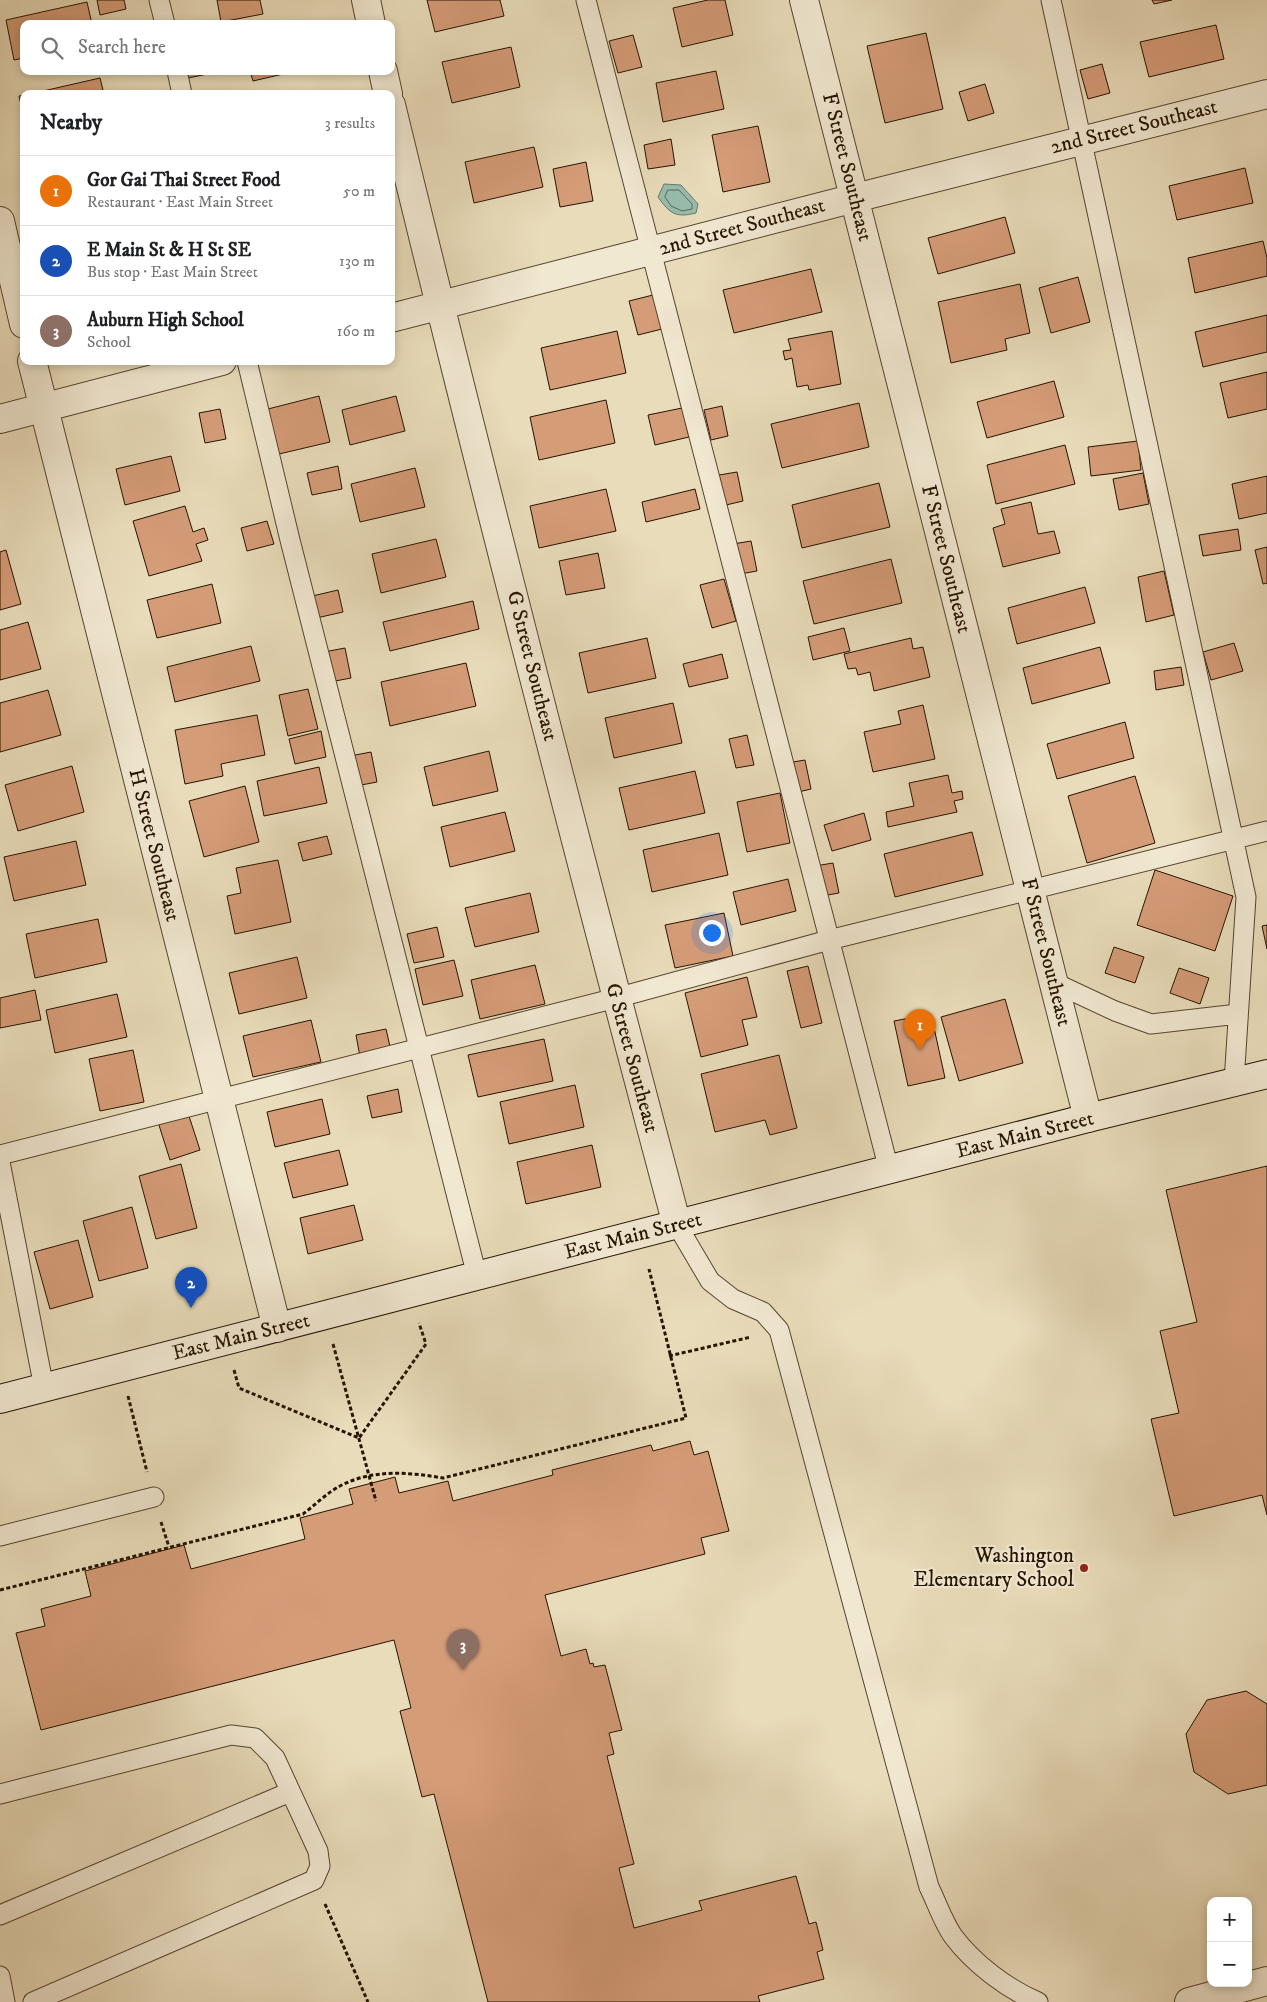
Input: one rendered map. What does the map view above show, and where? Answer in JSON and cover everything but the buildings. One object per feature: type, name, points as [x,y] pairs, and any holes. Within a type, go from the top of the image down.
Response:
[{"type":"street","points":[[366,0],[371,20]]},
{"type":"street","name":"F Street Southeast","points":[[804,0],[1088,1118]]},
{"type":"street","points":[[384,75],[387,90]]},
{"type":"street","name":"2nd Street Southeast","points":[[395,317],[1267,94]]},
{"type":"street","name":"G Street Southeast","points":[[395,121],[616,998],[677,1225]]},
{"type":"street","points":[[0,221],[20,307]]},
{"type":"street","name":"H Street Southeast","points":[[33,365],[277,1328]]},
{"type":"street","points":[[0,419],[207,365]]},
{"type":"street","name":"East Main Street","points":[[0,1399],[1088,1118],[1267,1074]]},
{"type":"street","points":[[1188,2002],[1267,1981]]},
{"type":"lane","points":[[160,0],[164,20]]},
{"type":"lane","points":[[586,0],[889,1170]]},
{"type":"lane","points":[[1051,0],[1246,897],[1234,1082]]},
{"type":"lane","points":[[178,75],[181,90]]},
{"type":"lane","points":[[248,365],[292,549],[477,1276]]},
{"type":"lane","points":[[0,1155],[616,998],[829,940],[1267,831]]},
{"type":"lane","points":[[1053,982],[1115,1011],[1152,1024],[1238,1014]]},
{"type":"lane","points":[[0,1162],[44,1388]]},
{"type":"lane","points":[[677,1225],[710,1280],[733,1299],[764,1312],[779,1330],[929,1888],[953,1936],[989,1973],[1038,2002]]},
{"type":"lane","points":[[0,1536],[154,1497]]},
{"type":"lane","points":[[0,1794],[231,1735],[255,1738],[275,1758],[318,1851],[320,1866],[314,1880],[33,2002]]},
{"type":"lane","points":[[0,1915],[290,1792]]},
{"type":"lane","points":[[0,1976],[5,2002]]},
{"type":"path","points":[[0,1590],[303,1514],[337,1487],[369,1476],[388,1472],[443,1478],[686,1418],[669,1356],[649,1269]]},
{"type":"path","points":[[359,1438],[426,1344],[410,1294]]},
{"type":"path","points":[[325,1315],[376,1500]]},
{"type":"path","points":[[669,1356],[779,1330]]},
{"type":"path","points":[[226,1341],[239,1388],[359,1438]]},
{"type":"path","points":[[120,1368],[169,1547]]},
{"type":"path","points":[[314,1880],[368,2002]]},
{"type":"water","points":[[664,184],[681,185],[698,204],[696,213],[678,215],[670,211],[658,197]]},
{"type":"place","name":"Gor Gai Thai Street Food","points":[[920,1050]]},
{"type":"place","name":"E Main St & H St SE","points":[[191,1308]]},
{"type":"place","name":"Washington Elementary School","points":[[1084,1568]]},
{"type":"place","name":"Auburn High School","points":[[463,1670]]}]
